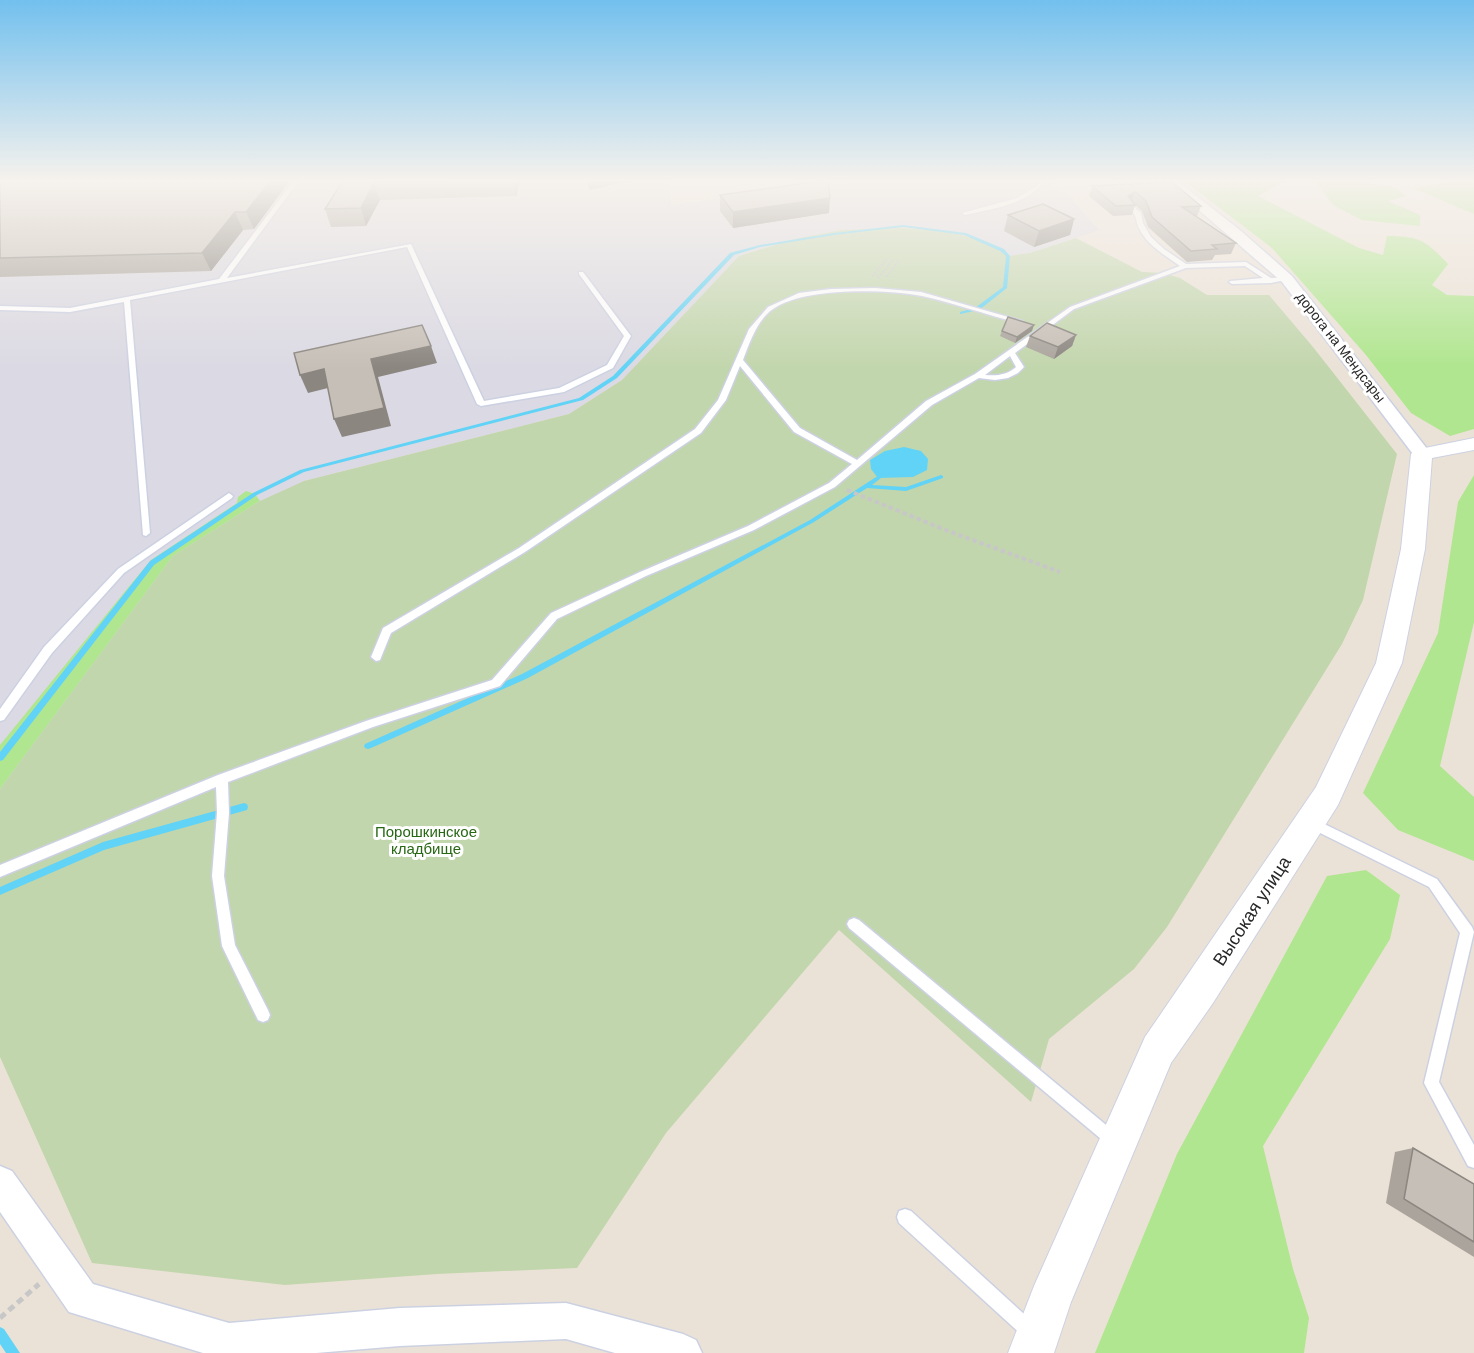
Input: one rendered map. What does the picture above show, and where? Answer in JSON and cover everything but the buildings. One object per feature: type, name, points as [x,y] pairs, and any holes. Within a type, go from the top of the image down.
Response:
[{"type":"street","name":"дорога на Мендсары","points":[[1246,242],[1287,279],[1422,454]]},
{"type":"street","points":[[1422,454],[1474,444]]},
{"type":"street","name":"Высокая улица","points":[[1034,1345],[1049,1301],[1158,1050],[1327,796],[1389,663],[1413,549],[1422,454]]},
{"type":"street","points":[[0,1183],[82,1299],[229,1342],[400,1327],[566,1321],[683,1353]]},
{"type":"lane","points":[[222,280],[250,242]]},
{"type":"lane","points":[[1153,242],[1185,266]]},
{"type":"lane","points":[[0,308],[70,310],[409,245],[481,404],[561,390],[610,366],[628,336],[581,273]]},
{"type":"lane","points":[[0,871],[222,779],[370,724],[496,683],[554,616],[643,574],[751,528],[832,485],[929,403],[978,376],[1072,308],[1185,266],[1246,264],[1271,281]]},
{"type":"lane","points":[[1232,282],[1287,279]]},
{"type":"lane","points":[[376,657],[387,631],[522,550],[698,431],[722,400],[752,329],[770,308],[799,295],[831,291],[875,290],[921,294],[1045,329]]},
{"type":"lane","points":[[127,299],[146,533]]},
{"type":"lane","points":[[978,376],[995,378],[1017,371],[1020,367],[1011,353]]},
{"type":"lane","points":[[740,361],[797,430],[858,464]]},
{"type":"lane","points":[[0,717],[48,650],[122,572],[230,496]]},
{"type":"lane","points":[[222,779],[223,813],[218,876],[229,946],[263,1015]]},
{"type":"lane","points":[[1310,821],[1433,883],[1467,932],[1431,1083],[1474,1160]]},
{"type":"lane","points":[[854,924],[1118,1144]]},
{"type":"lane","points":[[905,1217],[1034,1345]]},
{"type":"path","points":[[869,280],[887,259]]},
{"type":"path","points":[[875,281],[893,260]]},
{"type":"path","points":[[884,280],[899,261]]},
{"type":"path","points":[[832,485],[1060,572]]},
{"type":"path","points":[[0,1318],[17,1304]]},
{"type":"shaded area","points":[[0,242],[784,242],[739,256],[622,380],[569,414],[304,481],[0,789]]},
{"type":"shaded area","points":[[985,242],[1063,242],[1030,253],[1008,256]]},
{"type":"green space","name":"Порошкинское кладбище","points":[[784,242],[985,242],[1008,256],[1030,253],[1063,242],[1084,242],[1142,272],[1163,273],[1180,278],[1207,295],[1269,295],[1397,454],[1363,600],[1342,644],[1167,927],[1134,969],[1049,1039],[1031,1102],[839,930],[666,1133],[577,1268],[437,1274],[285,1285],[92,1263],[0,1057],[0,789],[173,556],[260,501],[304,481],[569,414],[622,380],[739,256]]},
{"type":"green space","points":[[1264,242],[1348,242],[1383,255],[1386,242],[1424,242],[1434,250],[1448,264],[1432,285],[1447,295],[1474,296],[1474,429],[1450,436],[1411,413],[1366,355]]},
{"type":"green space","points":[[1474,475],[1474,622],[1440,766],[1474,797],[1474,861],[1398,830],[1363,793],[1438,633],[1458,502]]},
{"type":"green space","points":[[246,491],[255,494],[260,501],[173,556],[0,789],[0,745],[127,589],[151,560],[237,503],[238,497]]},
{"type":"green space","points":[[1366,870],[1400,895],[1390,939],[1263,1146],[1293,1269],[1309,1318],[1304,1353],[1095,1353],[1177,1154],[1327,876]]},
{"type":"water","points":[[904,447],[921,451],[928,459],[927,470],[913,477],[878,478],[871,469],[870,460],[885,451]]},
{"type":"waterway","points":[[0,758],[152,563],[255,494],[302,471],[581,399],[615,377],[732,254],[784,242]]},
{"type":"waterway","points":[[962,313],[977,309],[1005,288],[1008,256],[1002,250],[984,242]]},
{"type":"waterway","points":[[866,486],[906,489],[941,477]]},
{"type":"waterway","points":[[866,486],[878,478]]},
{"type":"waterway","points":[[368,746],[525,676],[812,521],[866,486]]},
{"type":"waterway","points":[[0,891],[103,846],[244,807]]},
{"type":"waterway","points":[[0,1333],[14,1353]]}]
